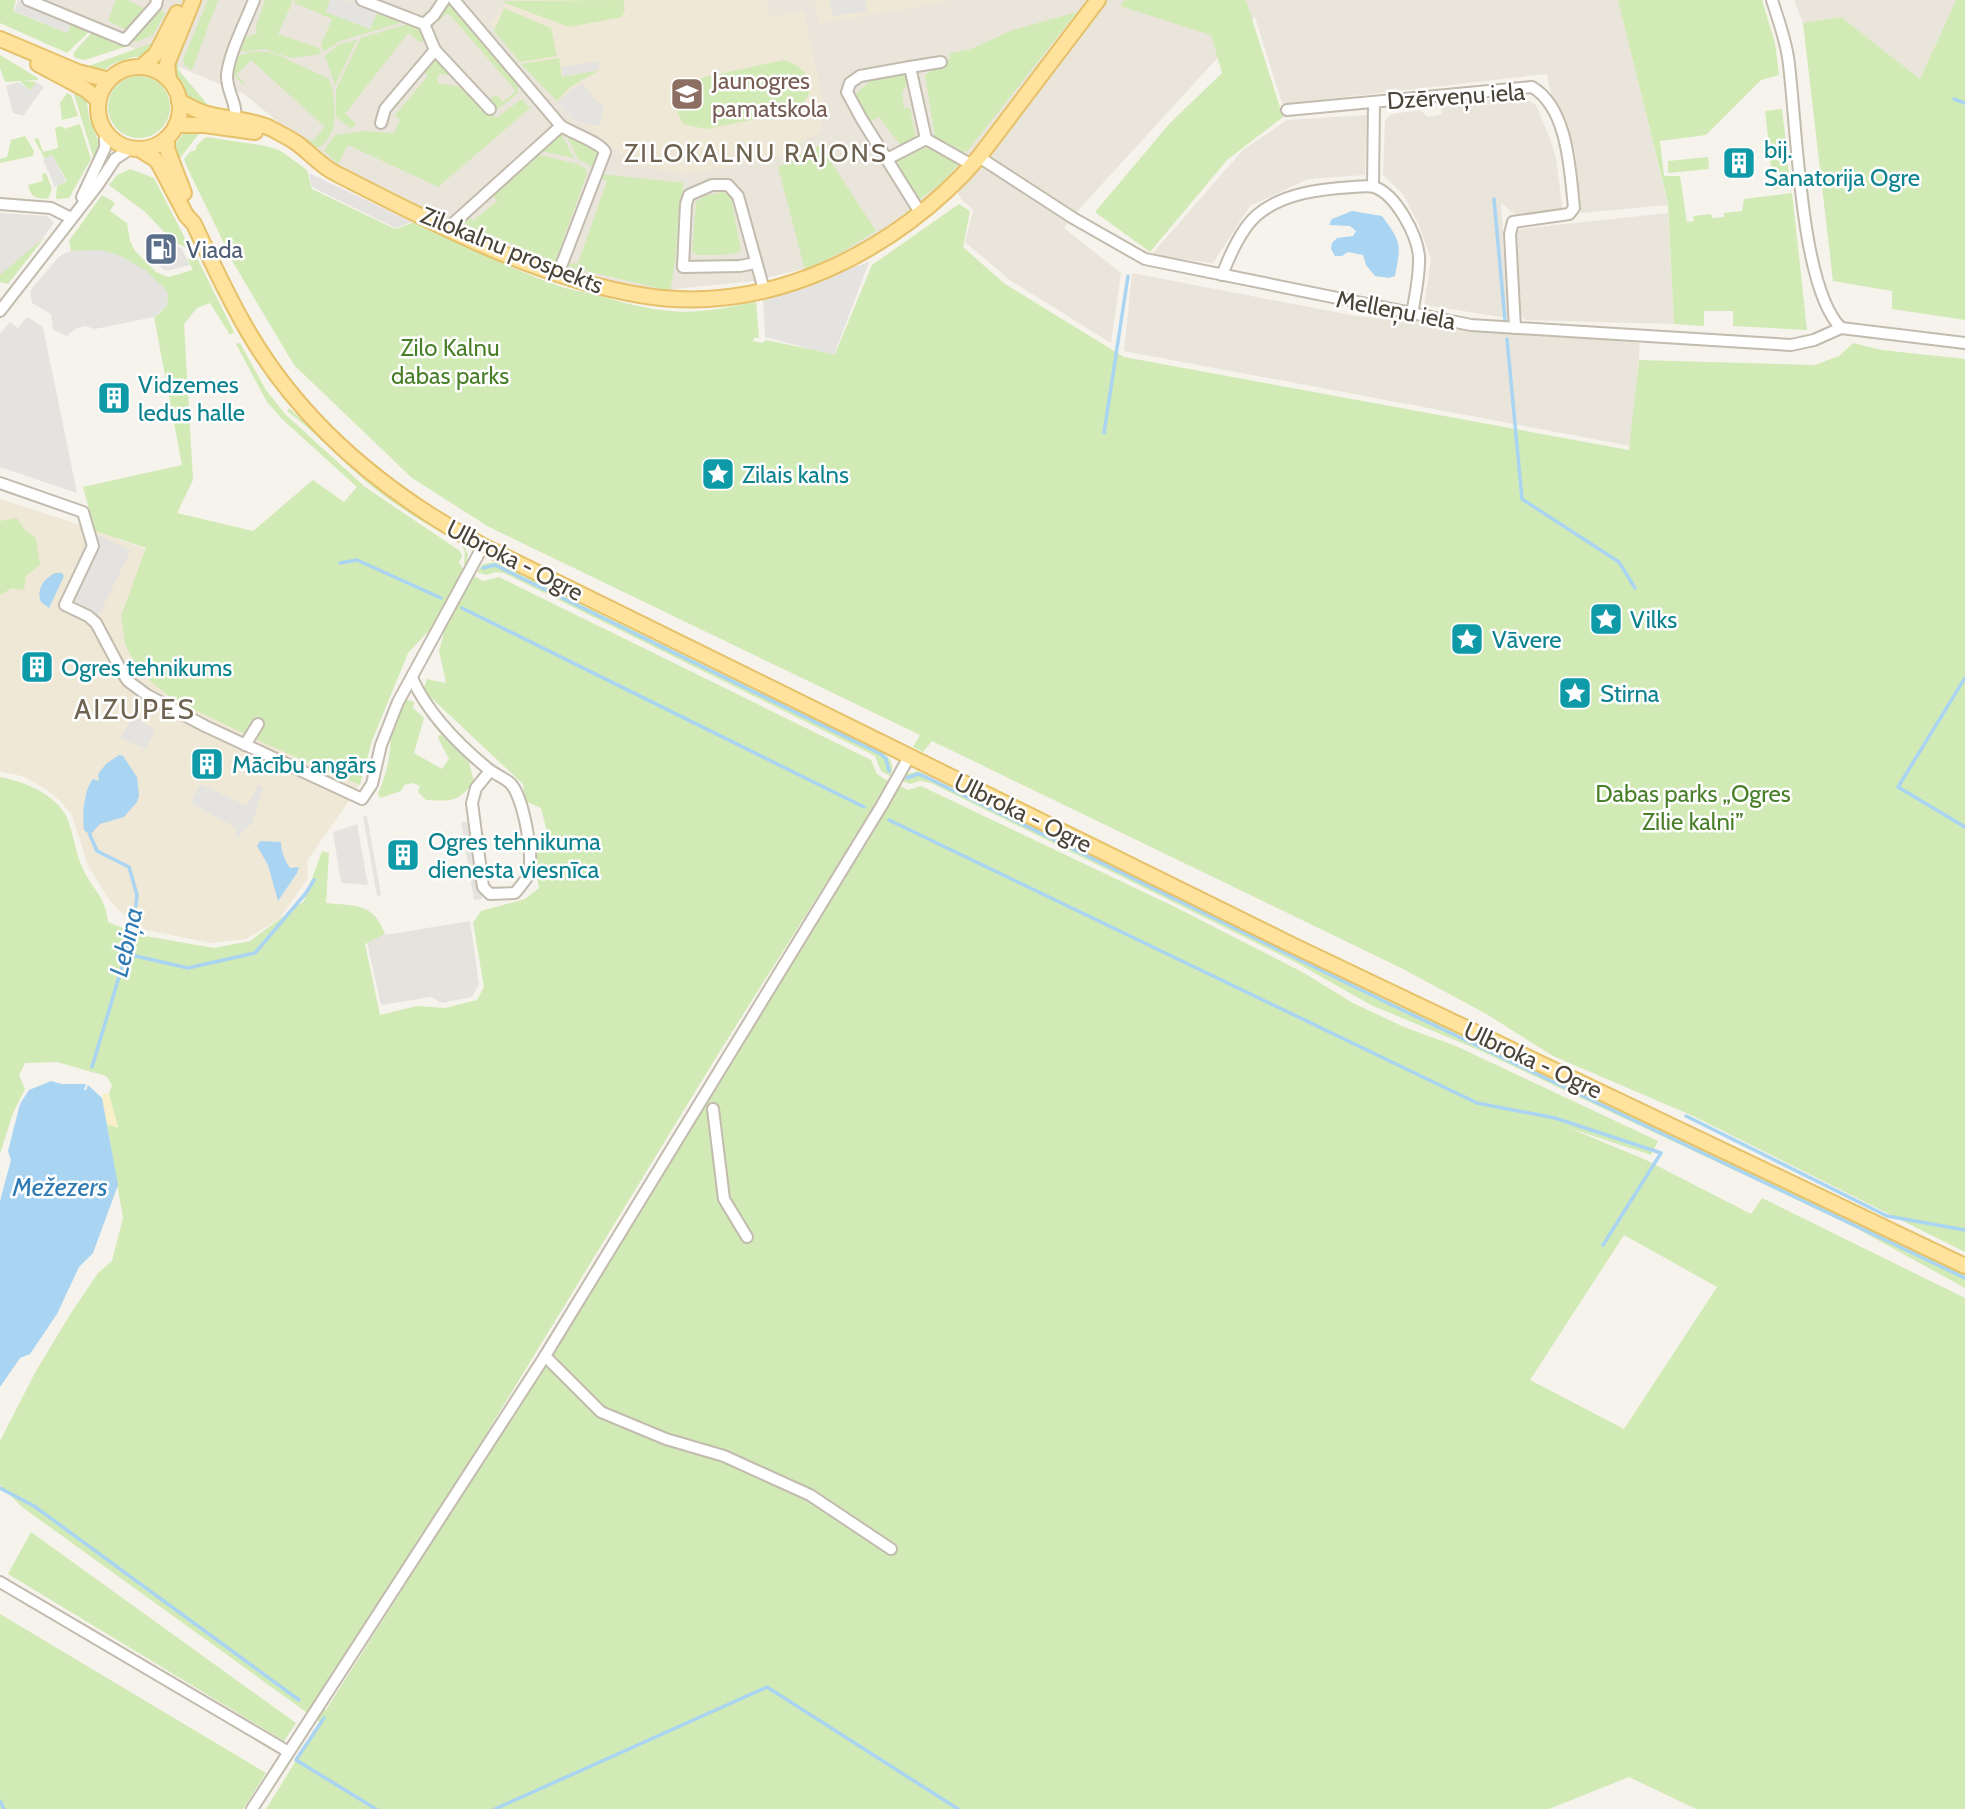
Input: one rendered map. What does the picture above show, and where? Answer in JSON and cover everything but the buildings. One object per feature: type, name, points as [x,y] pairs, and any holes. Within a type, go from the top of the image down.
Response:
[{"type":"main road","points":[[141,67],[156,54],[185,0]]},
{"type":"main road","points":[[169,80],[152,69],[141,67],[129,68],[109,80],[99,100],[98,111],[105,132],[120,145],[134,149],[158,145],[176,125],[179,101],[169,80],[167,64],[192,0]]},
{"type":"main road","name":"Zilokalnu prospekts","points":[[179,101],[208,114],[268,127],[296,142],[331,171],[448,228],[558,274],[614,290],[670,299],[706,298],[764,289],[803,279],[847,260],[923,213],[957,182],[975,161],[1098,0]]},
{"type":"main road","points":[[0,41],[78,72],[109,80]]},
{"type":"main road","points":[[0,41],[85,89],[99,100]]},
{"type":"main road","name":"Zilokalnu prospekts","points":[[176,125],[205,125],[287,137]]},
{"type":"main road","name":"Ulbroka - Ogre","points":[[167,138],[167,149],[192,211],[194,224]]},
{"type":"main road","name":"Ulbroka - Ogre","points":[[134,149],[155,159],[159,164],[186,215],[194,224],[248,332],[292,395],[324,432],[400,496],[483,546],[909,757],[1292,945],[1965,1266]]},
{"type":"street","points":[[28,0],[125,40],[155,2],[177,14]]},
{"type":"street","points":[[235,119],[236,110],[230,94],[228,70],[254,0]]},
{"type":"street","points":[[362,0],[424,24],[435,50],[490,108]]},
{"type":"street","points":[[424,24],[444,0]]},
{"type":"street","points":[[454,0],[561,126],[579,137],[596,142],[605,152],[558,274]]},
{"type":"street","points":[[1772,0],[1788,54],[1808,241],[1821,293],[1831,318],[1842,328],[1965,343]]},
{"type":"street","points":[[381,123],[385,109],[435,50]]},
{"type":"street","points":[[923,213],[916,206],[847,92],[850,83],[860,76],[941,62]]},
{"type":"street","points":[[887,159],[926,139],[910,67]]},
{"type":"street","name":"Dzērveņu iela","points":[[1287,110],[1532,87],[1545,95],[1566,145],[1574,208],[1569,214],[1513,222],[1510,234],[1515,328]]},
{"type":"street","points":[[1373,186],[1374,102]]},
{"type":"street","points":[[448,228],[561,126]]},
{"type":"street","points":[[71,218],[102,156],[105,132]]},
{"type":"street","name":"Melleņu iela","points":[[926,139],[975,161],[1144,259],[1471,325],[1791,345],[1814,340],[1842,328]]},
{"type":"street","points":[[0,311],[115,159],[134,149]]},
{"type":"street","points":[[755,263],[740,266],[683,267],[686,204],[689,195],[712,185],[728,185],[738,196],[764,289]]},
{"type":"street","points":[[1222,275],[1230,256],[1250,224],[1257,215],[1270,207],[1298,195],[1324,189],[1373,186],[1385,192],[1399,208],[1416,240],[1419,256],[1412,314]]},
{"type":"street","points":[[0,204],[51,208],[71,218]]},
{"type":"street","points":[[0,483],[83,512],[93,546],[65,605],[96,623],[128,681],[169,708],[362,799],[372,784],[388,726],[483,546]]},
{"type":"street","points":[[412,678],[422,700],[438,720],[490,771],[509,782],[518,793],[529,846],[528,875],[515,893],[490,894],[483,887],[472,803],[476,788],[490,771]]},
{"type":"street","points":[[245,745],[258,724]]},
{"type":"street","points":[[252,1809],[287,1751],[545,1356],[909,757]]},
{"type":"street","points":[[713,1109],[724,1199],[747,1237]]},
{"type":"street","points":[[545,1356],[601,1412],[666,1440],[724,1456],[810,1495],[891,1549]]},
{"type":"street","points":[[0,1582],[287,1751]]},
{"type":"shaded area","points":[[17,0],[1618,0],[1668,205],[1581,213],[1575,153],[1550,90],[1547,74],[1282,104],[1255,17],[1064,228],[1121,273],[1111,343],[1011,281],[965,242],[973,210],[961,199],[952,182],[904,220],[839,260],[755,281],[655,291],[570,271],[365,183],[308,146],[244,94]]},
{"type":"shaded area","points":[[18,0],[28,0],[72,19],[67,33],[14,11]]},
{"type":"shaded area","points":[[330,0],[342,0],[377,13],[370,29],[326,12]]},
{"type":"shaded area","name":"Jaunogres pamatskola","points":[[766,0],[770,17],[804,11],[824,108],[820,132],[774,158],[686,175],[634,164],[575,117],[490,24],[508,2]]},
{"type":"shaded area","points":[[815,0],[955,0],[819,24]]},
{"type":"shaded area","points":[[830,0],[865,0],[867,11],[832,16]]},
{"type":"shaded area","points":[[1794,0],[1956,0],[1920,79],[1841,17],[1803,23]]},
{"type":"shaded area","points":[[598,61],[599,70],[563,76],[562,67]]},
{"type":"shaded area","points":[[19,82],[28,89],[32,89],[36,82],[44,87],[23,116],[13,113],[6,86]]},
{"type":"shaded area","points":[[583,83],[595,100],[604,106],[600,126],[578,122],[558,102],[569,91]]},
{"type":"shaded area","points":[[1519,95],[1536,105],[1551,141],[1563,212],[1518,217],[1501,203],[1508,318],[1424,305],[1431,259],[1419,225],[1403,194],[1383,175],[1385,120],[1392,114],[1420,110],[1428,117],[1442,114],[1441,107]]},
{"type":"shaded area","points":[[1367,115],[1365,175],[1308,179],[1250,206],[1213,263],[1151,255],[1243,150],[1287,120]]},
{"type":"shaded area","points":[[52,155],[66,181],[54,187],[43,160]]},
{"type":"shaded area","points":[[309,173],[412,222],[395,228],[312,187]]},
{"type":"shaded area","points":[[0,213],[47,216],[54,223],[34,249],[0,276]]},
{"type":"shaded area","points":[[1668,213],[1674,324],[1526,320],[1518,311],[1514,236],[1520,229]]},
{"type":"shaded area","points":[[177,246],[182,249],[190,265],[166,271],[158,265]]},
{"type":"shaded area","points":[[102,250],[118,255],[147,271],[168,294],[167,306],[154,317],[95,329],[85,326],[75,329],[67,336],[53,330],[51,314],[32,303],[30,291],[63,254],[71,251]]},
{"type":"shaded area","points":[[869,262],[834,355],[765,337],[763,298]]},
{"type":"shaded area","points":[[1132,273],[1356,316],[1640,343],[1631,446],[1124,351]]},
{"type":"shaded area","points":[[27,317],[43,327],[77,493],[0,467],[0,334],[10,322],[18,328]]},
{"type":"shaded area","name":"Ogres tehnikums","points":[[0,499],[69,521],[253,589],[364,756],[358,788],[307,861],[308,878],[279,919],[246,939],[210,943],[145,930],[110,901],[88,866],[72,815],[60,801],[46,789],[22,776],[0,772]]},
{"type":"shaded area","points":[[91,532],[131,550],[99,615],[88,621],[57,606]]},
{"type":"shaded area","points":[[134,716],[155,729],[146,749],[120,738]]},
{"type":"shaded area","points":[[200,784],[247,806],[258,785],[263,788],[252,824],[237,839],[236,828],[191,803]]},
{"type":"shaded area","points":[[363,816],[367,816],[381,895],[377,896]]},
{"type":"shaded area","points":[[461,822],[470,822],[482,899],[474,900]]},
{"type":"shaded area","points":[[357,824],[368,885],[341,883],[333,832]]},
{"type":"shaded area","points":[[470,921],[479,984],[472,997],[442,1003],[431,997],[381,1005],[366,938]]},
{"type":"green space","points":[[0,0],[16,0],[13,11],[67,33],[73,20],[92,29],[67,53],[0,23]]},
{"type":"green space","points":[[116,0],[127,0],[147,10],[129,31],[108,21]]},
{"type":"green space","points":[[208,0],[218,0],[192,70],[185,66],[183,60]]},
{"type":"green space","points":[[265,0],[291,0],[278,34],[319,48],[321,54],[291,58],[264,49],[238,52],[245,38],[257,33],[256,26]]},
{"type":"green space","points":[[294,0],[330,0],[326,12],[370,29],[377,13],[406,21],[340,41],[323,52],[321,45],[332,19],[295,3]]},
{"type":"green space","points":[[623,0],[625,9],[622,17],[569,27],[500,1]]},
{"type":"green space","points":[[1125,0],[1246,0],[1283,117],[1227,160],[1150,252],[1095,212],[1170,123],[1222,73],[1211,35],[1120,6]]},
{"type":"green space","points":[[1618,0],[1762,0],[1775,43],[1779,75],[1761,80],[1706,135],[1660,141],[1664,176],[1680,176],[1687,222],[1694,221],[1693,216],[1711,214],[1712,218],[1724,217],[1724,213],[1742,211],[1744,199],[1792,193],[1807,330],[1733,326],[1733,311],[1704,311],[1704,326],[1674,324],[1668,203]]},
{"type":"green space","points":[[1956,0],[1965,0],[1965,320],[1892,309],[1892,291],[1833,281],[1803,23],[1841,17],[1920,79]]},
{"type":"green space","points":[[447,3],[451,4],[518,83],[518,93],[498,109],[488,101],[496,94],[503,102],[516,91],[451,16],[446,14],[438,22]]},
{"type":"green space","points":[[504,8],[551,28],[557,56],[520,62],[494,31]]},
{"type":"green space","points":[[157,10],[165,13],[153,35],[136,42],[131,40]]},
{"type":"green space","points":[[1077,12],[966,153],[935,138],[925,75],[950,58],[949,54],[971,49],[1010,31]]},
{"type":"green space","points":[[412,23],[424,34],[425,40],[420,42],[408,33],[345,114],[356,123],[352,129],[336,117],[336,89],[361,38]]},
{"type":"green space","points":[[94,30],[110,35],[107,40],[118,45],[122,41],[131,45],[85,60],[75,58],[75,51]]},
{"type":"green space","points":[[357,40],[335,85],[325,56],[340,44]]},
{"type":"green space","points":[[158,43],[143,57],[133,57],[112,64],[102,72],[83,70],[86,67]]},
{"type":"green space","points":[[255,51],[274,53],[329,79],[335,117],[325,143],[317,148],[305,137],[313,141],[325,127],[251,60],[236,75],[244,85],[231,73],[237,56]]},
{"type":"green space","points":[[0,55],[38,78],[22,81],[36,82],[32,89],[28,89],[20,81],[5,82],[0,68]]},
{"type":"green space","points":[[172,55],[178,55],[178,68],[207,104],[206,109],[189,100],[174,70]]},
{"type":"green space","points":[[435,56],[449,70],[448,75],[438,74],[438,83],[465,88],[496,118],[522,99],[530,108],[438,187],[348,145],[338,164],[324,151],[335,135],[363,131],[394,133],[400,120],[395,115],[428,76],[421,70]]},
{"type":"green space","points":[[559,58],[562,77],[599,70],[569,88],[557,101],[521,64]]},
{"type":"green space","points":[[784,60],[802,70],[810,84],[806,100],[800,106],[790,112],[706,129],[683,124],[676,109],[676,91],[696,79]]},
{"type":"green space","points":[[896,72],[907,75],[909,81],[902,92],[904,108],[910,108],[916,138],[902,147],[879,117],[871,121],[856,94],[873,78]]},
{"type":"green space","points":[[133,76],[145,76],[161,85],[168,95],[168,119],[161,129],[145,138],[133,138],[122,133],[113,124],[108,113],[108,101],[113,90],[122,81]]},
{"type":"green space","points":[[73,91],[86,96],[89,118],[100,145],[97,159],[93,156]]},
{"type":"green space","points":[[67,93],[71,95],[78,116],[62,120],[60,103]]},
{"type":"green space","points":[[1782,109],[1787,152],[1770,155],[1765,111]]},
{"type":"green space","points":[[80,124],[91,159],[69,198],[56,199],[57,186],[67,181],[52,155],[45,159],[34,139],[38,138],[43,152],[58,148],[55,128],[62,126],[64,129]]},
{"type":"green space","points":[[186,130],[202,130],[177,162],[173,147]]},
{"type":"green space","points":[[560,132],[574,158],[536,150]]},
{"type":"green space","points":[[566,134],[597,148],[598,154],[593,167],[578,159]]},
{"type":"green space","points":[[25,136],[34,151],[33,156],[0,163],[0,159],[7,157],[11,140]]},
{"type":"green space","name":"Dabas parks „Ogres Zilie kalni”","points":[[206,137],[266,146],[281,151],[307,170],[312,189],[395,229],[417,221],[490,258],[565,288],[638,306],[681,312],[756,302],[759,338],[754,338],[753,341],[763,343],[765,340],[835,354],[872,265],[959,204],[970,211],[963,247],[1005,284],[1124,357],[1629,450],[1639,360],[1815,365],[1839,356],[1853,343],[1882,350],[1965,359],[1965,1252],[1693,1116],[1553,1056],[1488,1015],[1403,969],[932,741],[923,752],[913,747],[920,735],[489,527],[412,478],[294,365],[234,264],[186,165],[184,159],[191,151],[195,151],[197,145]]},
{"type":"green space","points":[[820,145],[876,231],[805,270],[778,167]]},
{"type":"green space","points":[[923,146],[960,163],[940,184],[916,202],[897,161]]},
{"type":"green space","points":[[536,154],[577,164],[586,169],[587,174],[555,262],[462,223],[470,218],[473,221],[497,201],[491,193]]},
{"type":"green space","points":[[1708,157],[1709,169],[1668,173],[1668,161]]},
{"type":"green space","points":[[1787,158],[1791,186],[1773,189],[1770,160]]},
{"type":"green space","points":[[130,169],[154,178],[189,246],[174,242],[145,212],[109,185],[117,175]]},
{"type":"green space","points":[[46,173],[52,189],[48,199],[35,196],[28,185],[43,181],[42,174]]},
{"type":"green space","points":[[600,174],[684,183],[670,291],[569,267],[569,264],[578,263],[607,181],[599,177]]},
{"type":"green space","points":[[723,192],[731,196],[741,252],[696,255],[692,251],[696,202],[705,196]]},
{"type":"green space","points":[[102,195],[115,203],[110,211],[127,223],[135,251],[156,272],[168,277],[193,270],[188,260],[196,256],[234,332],[230,335],[210,303],[197,308],[184,324],[193,480],[177,513],[253,531],[313,480],[344,502],[357,487],[267,402],[236,344],[240,343],[266,390],[285,414],[365,487],[460,551],[462,557],[459,562],[464,570],[448,599],[458,603],[474,576],[483,581],[499,577],[871,760],[877,774],[888,781],[472,1457],[315,1701],[326,1710],[617,1250],[880,822],[897,788],[900,786],[908,790],[921,786],[1177,908],[1304,973],[1353,1003],[1404,1027],[1456,1046],[1658,1141],[1651,1155],[1569,1128],[1644,1159],[1751,1214],[1762,1198],[1965,1298],[1965,1809],[1696,1809],[1629,1777],[1549,1809],[266,1809],[320,1722],[22,1507],[0,1485],[0,1441],[36,1371],[71,1313],[98,1273],[112,1261],[123,1218],[107,1124],[118,1127],[109,1094],[112,1085],[106,1076],[57,1062],[25,1063],[19,1075],[25,1089],[13,1113],[0,1154],[0,777],[38,790],[55,802],[67,818],[80,863],[101,899],[108,922],[140,935],[214,948],[250,941],[304,901],[322,851],[329,853],[326,903],[355,906],[369,911],[385,934],[365,944],[380,1015],[417,1006],[445,1008],[477,1000],[484,987],[473,923],[481,911],[525,899],[539,888],[533,850],[545,840],[546,828],[541,808],[525,801],[523,784],[423,690],[427,679],[446,683],[439,651],[446,625],[437,622],[408,653],[372,741],[360,785],[257,740],[256,734],[245,734],[174,700],[139,672],[125,644],[121,616],[146,548],[95,531],[83,487],[182,465],[154,317],[165,307],[168,294],[130,261],[103,252],[71,251],[69,241]],"holes":[[[1624,1235],[1717,1287],[1624,1429],[1530,1380]]]},
{"type":"green space","points":[[45,237],[8,284],[0,282],[0,275]]},
{"type":"green space","points":[[289,408],[369,481],[415,514],[463,543],[468,555],[466,565],[461,544],[391,501],[369,484],[287,411]]},
{"type":"green space","points":[[17,518],[24,529],[36,538],[40,565],[26,576],[24,590],[12,588],[0,595],[0,521]]},
{"type":"green space","points":[[495,562],[883,753],[891,763],[890,776],[881,771],[875,756],[504,573],[486,575],[477,572],[483,564]]},
{"type":"green space","points":[[401,702],[414,702],[413,708],[424,718],[414,753],[442,769],[449,759],[438,738],[440,734],[469,762],[474,782],[458,797],[426,800],[418,792],[420,786],[413,783],[404,785],[401,791],[380,798],[378,793],[389,754],[390,725],[400,712]]},
{"type":"green space","points":[[917,771],[1296,957],[1965,1275],[1965,1288],[1854,1227],[1766,1185],[1481,1051],[1371,1005],[1295,962],[931,783],[920,781],[910,784],[901,781],[907,774]]},
{"type":"green space","points":[[31,1532],[296,1723],[284,1741],[8,1574]]},
{"type":"green space","points":[[0,1614],[266,1773],[243,1809],[0,1809]]},
{"type":"sand","points":[[104,1093],[109,1094],[118,1128],[107,1124],[102,1098]]},
{"type":"water","points":[[1352,211],[1382,216],[1389,225],[1398,244],[1395,276],[1375,276],[1366,265],[1363,255],[1348,252],[1335,256],[1331,249],[1332,243],[1337,238],[1353,236],[1356,231],[1350,226],[1329,225],[1332,219]]},
{"type":"water","points":[[55,573],[62,573],[64,576],[49,608],[41,602],[40,589],[47,578]]},
{"type":"water","points":[[119,755],[123,756],[137,777],[137,802],[124,817],[100,824],[90,835],[84,830],[83,824],[84,803],[90,783],[93,779],[99,781],[98,774]]},
{"type":"water","points":[[260,841],[281,842],[290,868],[299,867],[278,901],[268,865],[257,846]]},
{"type":"water","name":"Mežezers","points":[[51,1081],[86,1084],[84,1090],[88,1085],[102,1098],[118,1185],[93,1253],[79,1267],[57,1314],[30,1354],[20,1358],[0,1387],[0,1201],[11,1160],[8,1151],[20,1104],[29,1090]]},
{"type":"waterway","points":[[1954,99],[1965,103]]},
{"type":"waterway","points":[[1494,199],[1505,320]]},
{"type":"waterway","points":[[1104,433],[1128,276]]},
{"type":"waterway","points":[[1507,339],[1522,499],[1619,562],[1635,588]]},
{"type":"waterway","points":[[340,563],[357,560],[441,598]]},
{"type":"waterway","points":[[483,568],[495,565],[881,754],[886,759],[889,771]]},
{"type":"waterway","points":[[462,608],[864,807]]},
{"type":"waterway","points":[[1965,678],[1898,787],[1965,827]]},
{"type":"waterway","points":[[907,778],[918,774],[926,777],[1392,1005],[1965,1278]]},
{"type":"waterway","points":[[889,820],[1477,1103],[1555,1118],[1661,1153],[1603,1245]]},
{"type":"waterway","name":"Lebiņa","points":[[90,835],[97,851],[129,867],[137,895],[125,957],[92,1067]]},
{"type":"waterway","points":[[127,954],[188,968],[255,953],[314,880]]},
{"type":"waterway","points":[[1686,1116],[1887,1216],[1965,1230]]},
{"type":"waterway","points":[[0,1488],[34,1506],[299,1700]]},
{"type":"waterway","points":[[495,1809],[767,1687],[958,1809]]},
{"type":"waterway","points":[[324,1718],[296,1760],[376,1809]]},
{"type":"waterway","points":[[0,1801],[4,1809]]},
{"type":"place","name":"Jaunogres pamatskola","points":[[687,94]]},
{"type":"place","name":"bij. Sanatorija Ogre","points":[[1739,163]]},
{"type":"place","name":"Viada","points":[[161,249]]},
{"type":"place","name":"Vidzemes ledus halle","points":[[114,398]]},
{"type":"place","name":"Zilais kalns","points":[[718,474]]},
{"type":"place","name":"Vilks","points":[[1606,619]]},
{"type":"place","name":"Vāvere","points":[[1467,639]]},
{"type":"place","name":"Ogres tehnikums","points":[[37,667]]},
{"type":"place","name":"Stirna","points":[[1575,693]]},
{"type":"place","name":"Mācību angārs","points":[[207,764]]},
{"type":"place","name":"Ogres tehnikuma dienesta viesnīca","points":[[403,855]]},
{"type":"district","name":"ZILOKALNU RAJONS","points":[[756,153]]},
{"type":"district","name":"AIZUPES","points":[[135,709]]},
{"type":"park label","name":"Zilo Kalnu dabas parks","points":[[450,361]]}]
